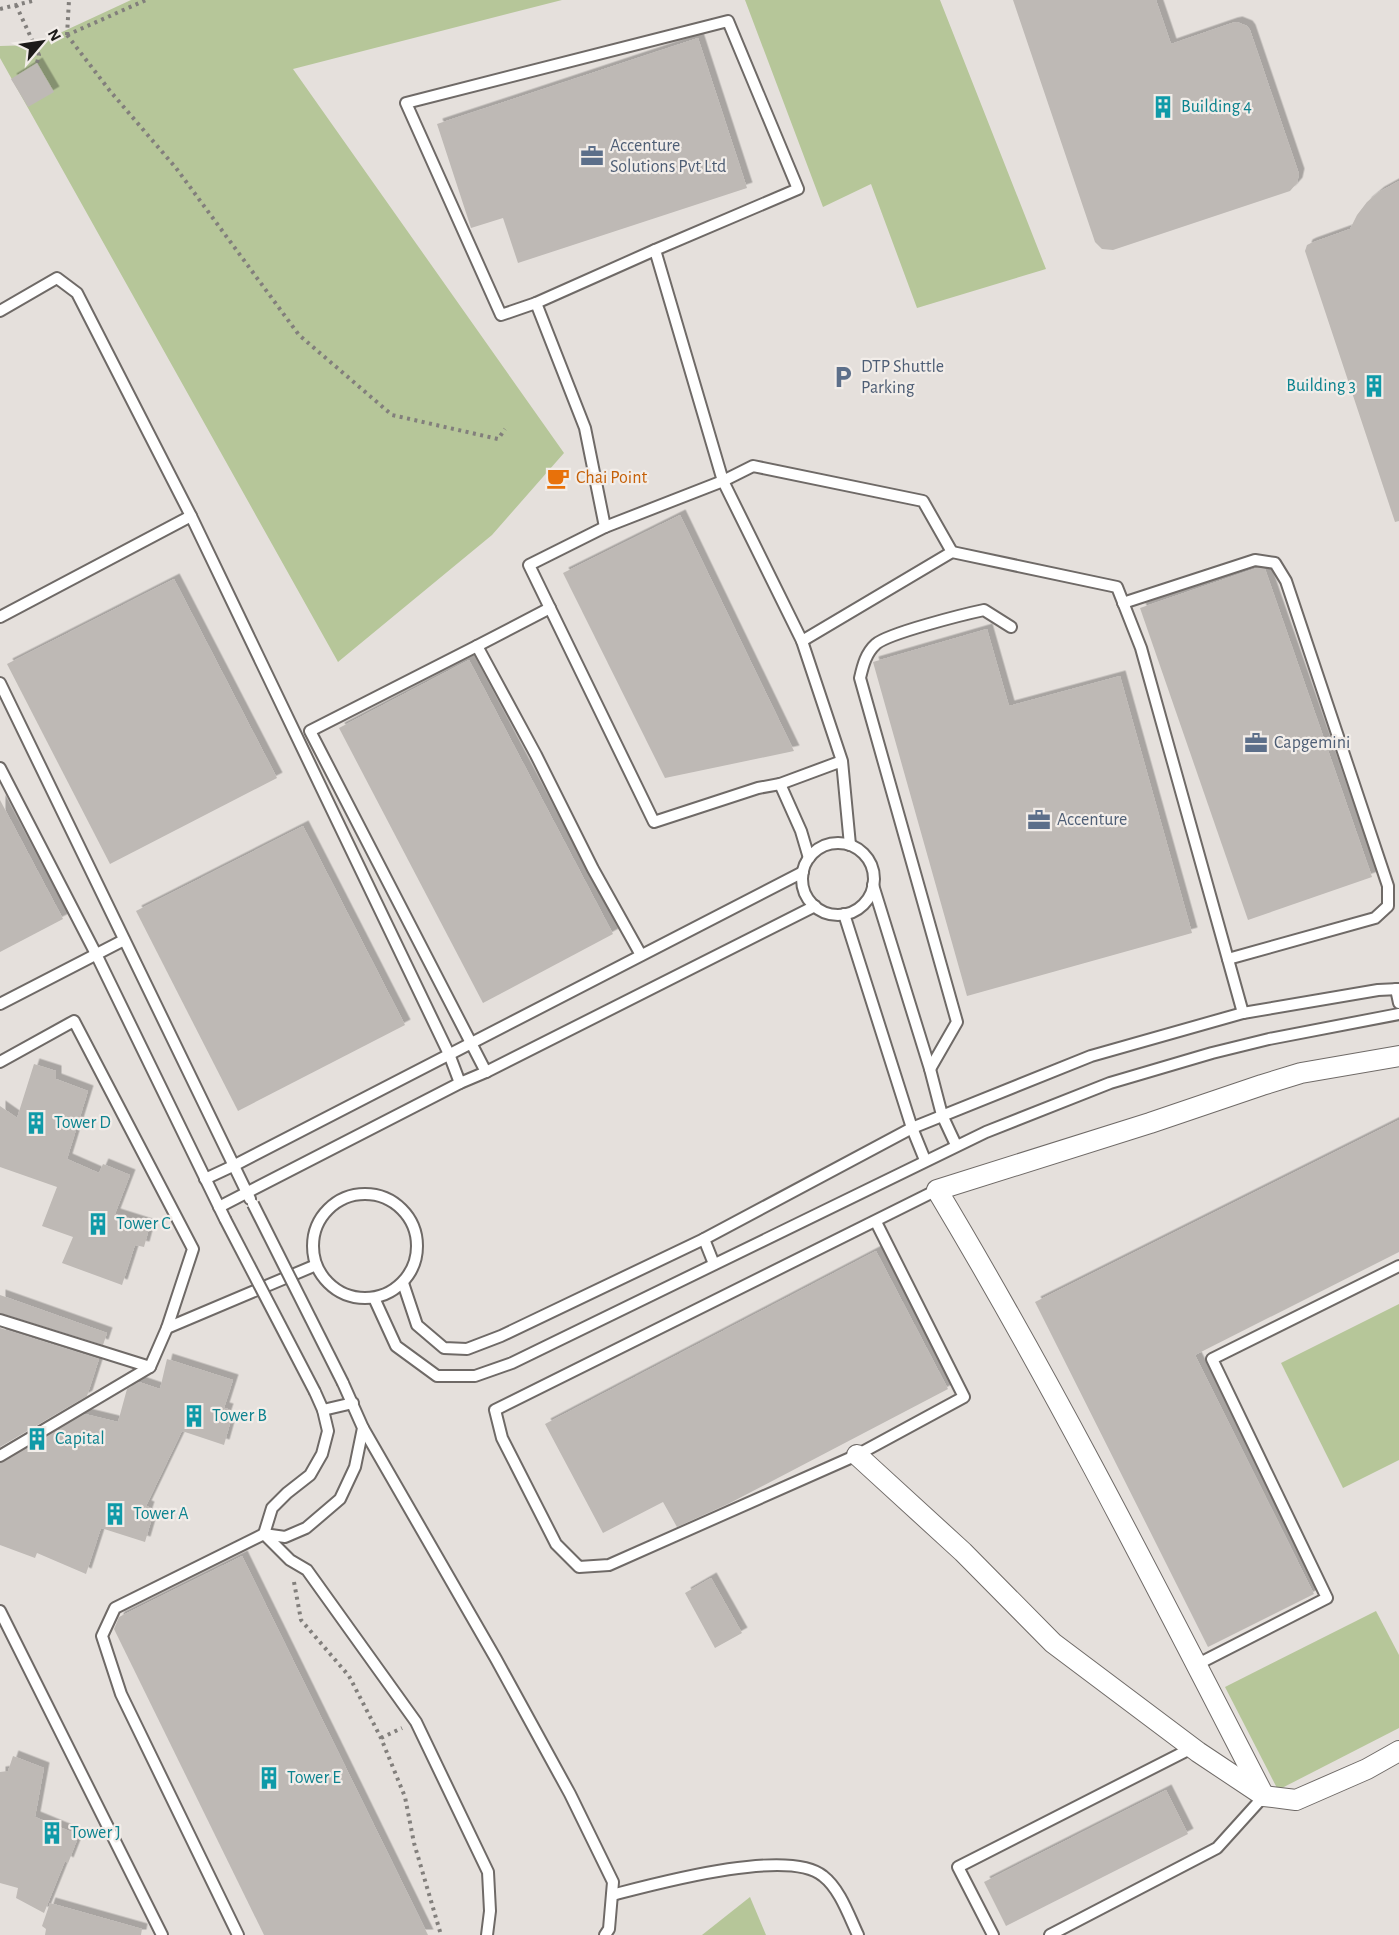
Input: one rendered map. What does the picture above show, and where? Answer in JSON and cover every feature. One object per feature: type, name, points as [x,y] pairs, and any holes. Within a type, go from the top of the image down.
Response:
[{"type":"street","points":[[1264,1796],[999,1294],[937,1190],[1150,1123],[1262,1084],[1301,1073],[1399,1056]]},
{"type":"street","points":[[857,1455],[963,1552],[1053,1643],[1192,1748],[1264,1796],[1296,1800],[1367,1769],[1399,1751]]},
{"type":"lane","points":[[728,21],[798,189],[536,303],[501,315],[406,103],[728,21]]},
{"type":"lane","points":[[655,250],[723,481],[802,640],[842,761],[850,845]]},
{"type":"lane","points":[[0,311],[57,278],[77,293],[190,516],[460,1083]]},
{"type":"lane","points":[[536,303],[585,428],[605,527]]},
{"type":"lane","points":[[842,761],[780,784],[758,788],[654,822],[529,565],[605,527],[723,481],[753,466],[923,501],[952,552]]},
{"type":"lane","points":[[0,617],[190,516]]},
{"type":"lane","points":[[802,640],[952,552],[1117,587],[1141,648],[1243,1013]]},
{"type":"lane","points":[[1123,603],[1255,560],[1275,563],[1286,581],[1388,886],[1388,906],[1375,918],[1228,959]]},
{"type":"lane","points":[[486,1072],[310,731],[550,608]]},
{"type":"lane","points":[[930,1069],[957,1022],[860,678],[864,660],[877,644],[893,636],[958,615],[984,610],[1011,627]]},
{"type":"lane","points":[[477,646],[531,745],[593,870],[641,955]]},
{"type":"lane","points":[[0,683],[236,1166],[247,1193],[353,1402],[363,1428],[496,1659],[570,1794],[613,1882],[609,1929],[605,1935]]},
{"type":"lane","points":[[0,768],[96,954],[205,1179],[323,1410],[328,1431],[322,1454],[310,1475],[272,1508],[264,1534]]},
{"type":"lane","points":[[780,784],[801,831],[808,858]]},
{"type":"lane","points":[[873,885],[870,896],[854,911],[844,914],[823,911],[815,906],[804,890],[803,872],[808,858],[827,845],[835,843],[850,845],[866,856],[871,865],[873,885],[942,1115],[956,1145]]},
{"type":"lane","points":[[205,1179],[236,1166],[448,1054],[803,872]]},
{"type":"lane","points":[[219,1207],[460,1083],[815,906]]},
{"type":"lane","points":[[844,914],[912,1128],[925,1160]]},
{"type":"lane","points":[[0,1004],[124,940]]},
{"type":"lane","points":[[403,1283],[417,1325],[444,1348],[467,1349],[501,1336],[704,1239],[912,1128],[1091,1056],[1243,1013],[1378,990],[1398,989],[1399,1004]]},
{"type":"lane","points":[[374,1298],[396,1346],[437,1376],[475,1376],[512,1363],[956,1145],[1110,1083],[1269,1040],[1399,1014]]},
{"type":"lane","points":[[0,1062],[74,1021],[194,1249],[167,1328],[150,1367],[0,1456]]},
{"type":"lane","points":[[876,1222],[964,1397],[857,1455],[609,1565],[579,1567],[555,1544],[502,1438],[495,1410],[937,1190]]},
{"type":"lane","points":[[370,1194],[386,1198],[400,1207],[410,1220],[416,1236],[417,1253],[412,1269],[403,1283],[389,1293],[374,1298],[355,1298],[339,1292],[325,1280],[316,1264],[312,1247],[315,1229],[323,1213],[336,1201],[353,1195],[370,1194]]},
{"type":"lane","points":[[704,1239],[714,1264]]},
{"type":"lane","points":[[167,1328],[316,1264]]},
{"type":"lane","points":[[1196,1665],[1327,1598],[1212,1359],[1399,1266]]},
{"type":"lane","points":[[0,1320],[150,1367]]},
{"type":"lane","points":[[323,1410],[353,1402]]},
{"type":"lane","points":[[238,1935],[121,1694],[102,1636],[115,1608],[264,1534],[285,1537],[306,1528],[340,1499],[355,1467],[363,1428]]},
{"type":"lane","points":[[264,1534],[290,1560],[307,1570],[416,1722],[488,1872],[490,1911],[487,1935]]},
{"type":"lane","points":[[0,1611],[162,1935]]},
{"type":"lane","points":[[993,1935],[958,1867],[1192,1748]]},
{"type":"lane","points":[[1050,1935],[1217,1848],[1264,1796]]},
{"type":"lane","points":[[612,1895],[681,1877],[760,1865],[803,1867],[814,1870],[829,1881],[858,1935]]},
{"type":"path","points":[[0,9],[36,0]]},
{"type":"path","points":[[69,0],[67,35],[110,91],[176,168],[298,335],[392,414],[498,439],[505,429]]},
{"type":"path","points":[[67,35],[146,0]]},
{"type":"path","points":[[16,5],[39,55],[38,63]]},
{"type":"path","points":[[290,1560],[301,1620],[349,1676],[381,1738],[405,1797],[414,1843],[441,1935]]},
{"type":"green space","points":[[131,0],[562,0],[293,69],[564,453],[492,535],[338,662],[0,58],[0,46],[34,45]]},
{"type":"green space","points":[[745,0],[940,0],[1046,269],[917,308],[871,184],[823,207]]},
{"type":"green space","points":[[1399,1304],[1399,1460],[1343,1488],[1281,1363]]},
{"type":"green space","points":[[1376,1611],[1399,1655],[1399,1728],[1278,1790],[1225,1687]]},
{"type":"green space","points":[[750,1897],[766,1935],[702,1935]]},
{"type":"building","name":"Building 4","points":[[1013,0],[1156,0],[1171,44],[1232,23],[1237,22],[1247,26],[1299,174],[1297,183],[1290,191],[1113,250],[1102,249],[1095,242]]},
{"type":"building","name":"Accenture Solutions Pvt Ltd","points":[[698,38],[747,188],[518,263],[503,218],[471,228],[437,124]]},
{"type":"building","points":[[37,63],[54,92],[28,107],[11,79]]},
{"type":"building","name":"Building 3","points":[[1399,181],[1399,521],[1395,522],[1305,251],[1307,245],[1311,243],[1350,229],[1367,202]]},
{"type":"building","points":[[680,515],[794,751],[665,778],[563,573]]},
{"type":"building","name":"Capgemini","points":[[1257,568],[1265,569],[1372,877],[1248,920],[1140,608]]},
{"type":"building","points":[[174,579],[277,778],[110,864],[7,664]]},
{"type":"building","name":"Accenture","points":[[987,629],[1009,706],[1120,676],[1192,933],[967,996],[873,662]]},
{"type":"building","points":[[469,660],[613,934],[483,1003],[339,728]]},
{"type":"building","points":[[0,800],[63,919],[0,952]]},
{"type":"building","points":[[303,826],[405,1025],[238,1111],[136,911]]},
{"type":"building","points":[[34,1064],[56,1071],[56,1079],[88,1091],[67,1159],[99,1173],[103,1164],[130,1175],[115,1214],[150,1225],[144,1247],[135,1245],[122,1285],[62,1263],[73,1237],[42,1226],[57,1187],[0,1167],[0,1106],[17,1118]]},
{"type":"building","points":[[1399,1120],[1399,1252],[1195,1355],[1314,1594],[1208,1647],[1035,1302]]},
{"type":"building","points":[[876,1251],[948,1389],[728,1504],[677,1527],[663,1502],[603,1533],[545,1424]]},
{"type":"building","points":[[0,1295],[107,1333],[103,1345],[0,1313]]},
{"type":"building","points":[[0,1328],[99,1359],[87,1396],[0,1447]]},
{"type":"building","points":[[167,1359],[233,1380],[224,1408],[228,1409],[225,1418],[231,1420],[224,1445],[182,1431],[146,1506],[149,1507],[146,1516],[152,1518],[145,1542],[101,1528],[86,1574],[37,1553],[35,1558],[0,1545],[0,1463],[85,1414],[118,1422],[127,1389],[139,1382],[160,1389]]},
{"type":"building","name":"Tower E","points":[[242,1556],[428,1935],[264,1935],[114,1629],[119,1617]]},
{"type":"building","points":[[711,1578],[742,1633],[715,1648],[685,1593]]},
{"type":"building","name":"Tower J","points":[[13,1756],[44,1768],[35,1817],[79,1835],[68,1863],[65,1861],[44,1913],[16,1898],[18,1888],[0,1883],[0,1772],[8,1771]]},
{"type":"building","points":[[1166,1790],[1188,1834],[1006,1926],[984,1882]]},
{"type":"building","points":[[50,1903],[142,1929],[141,1935],[45,1935],[46,1929],[42,1926]]},
{"type":"place","name":"Building 4","points":[[1163,107]]},
{"type":"place","name":"Accenture Solutions Pvt Ltd","points":[[592,156]]},
{"type":"place","name":"DTP Shuttle Parking","points":[[843,377]]},
{"type":"place","name":"Building 3","points":[[1374,386]]},
{"type":"place","name":"Chai Point","points":[[558,478]]},
{"type":"place","name":"Capgemini","points":[[1256,743]]},
{"type":"place","name":"Accenture","points":[[1039,820]]},
{"type":"place","name":"Tower D","points":[[36,1123]]},
{"type":"place","name":"Tower C","points":[[98,1224]]},
{"type":"place","name":"Tower B","points":[[194,1416]]},
{"type":"place","name":"Capital","points":[[37,1439]]},
{"type":"place","name":"Tower A","points":[[115,1514]]},
{"type":"place","name":"Tower E","points":[[269,1778]]},
{"type":"place","name":"Tower J","points":[[52,1833]]}]
